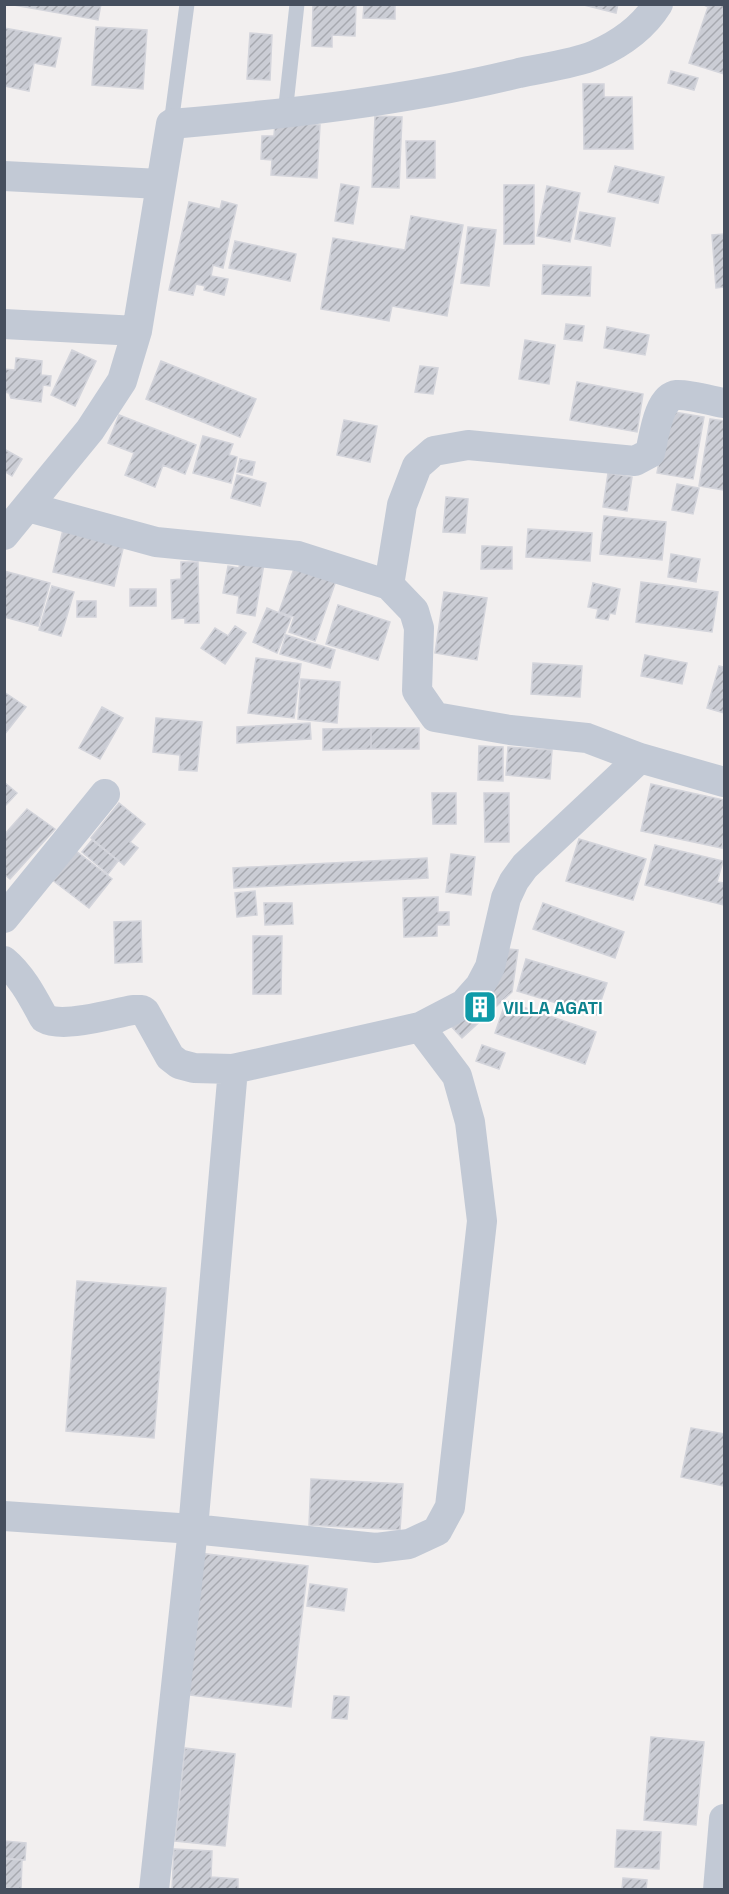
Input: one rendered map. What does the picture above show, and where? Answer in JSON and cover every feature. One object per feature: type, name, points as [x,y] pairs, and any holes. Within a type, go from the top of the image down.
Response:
[{"type":"street","points":[[4,535],[90,430],[122,381],[137,331],[171,124],[285,114],[474,84],[593,55],[628,36],[648,19],[658,4]]},
{"type":"street","points":[[4,176],[160,183]]},
{"type":"street","points":[[4,324],[137,331]]},
{"type":"street","points":[[389,585],[402,505],[417,466],[434,451],[468,445],[635,461],[650,453],[660,411],[667,400],[676,395],[724,403]]},
{"type":"street","points":[[28,507],[156,542],[298,556],[389,585],[414,611],[419,628],[417,692],[435,717],[510,730],[588,738],[640,758],[724,782]]},
{"type":"street","points":[[4,961],[12,967],[44,1018],[49,1021],[74,1021],[142,1010],[170,1057],[179,1064],[194,1068],[233,1069],[420,1027],[465,1004],[480,986],[490,967],[506,898],[514,881],[525,866],[640,758]]},
{"type":"street","points":[[4,918],[105,794]]},
{"type":"street","points":[[4,1516],[193,1529],[376,1548],[409,1544],[437,1531],[450,1508],[482,1221],[470,1122],[457,1076],[420,1027]]},
{"type":"street","points":[[154,1890],[193,1529],[233,1069]]},
{"type":"street","points":[[718,1890],[724,1819]]},
{"type":"lane","points":[[171,124],[187,4]]},
{"type":"lane","points":[[285,114],[297,4]]},
{"type":"building","points":[[8,4],[101,4],[98,20]]},
{"type":"building","points":[[313,4],[356,4],[355,36],[332,35],[332,47],[312,46]]},
{"type":"building","points":[[364,4],[395,4],[395,19],[363,18]]},
{"type":"building","points":[[580,4],[618,4],[616,13]]},
{"type":"building","points":[[702,4],[724,4],[724,74],[689,63],[708,7]]},
{"type":"building","points":[[96,27],[147,30],[143,89],[92,85]]},
{"type":"building","points":[[4,28],[61,38],[55,67],[34,63],[29,91],[4,86]]},
{"type":"building","points":[[250,33],[272,35],[270,80],[247,79]]},
{"type":"building","points":[[671,71],[698,78],[694,90],[668,83]]},
{"type":"building","points":[[583,84],[604,84],[604,97],[632,97],[633,149],[584,149]]},
{"type":"building","points":[[375,116],[402,117],[399,188],[372,187]]},
{"type":"building","points":[[275,123],[320,125],[317,178],[271,175],[272,160],[261,159],[262,136],[274,136]]},
{"type":"building","points":[[406,141],[435,141],[435,178],[407,178]]},
{"type":"building","points":[[615,166],[664,177],[658,203],[608,192]]},
{"type":"building","points":[[341,184],[359,187],[353,224],[335,221]]},
{"type":"building","points":[[504,185],[534,185],[534,244],[504,244]]},
{"type":"building","points":[[547,186],[580,193],[570,242],[537,236]]},
{"type":"building","points":[[222,201],[237,205],[223,268],[213,265],[211,276],[228,279],[224,295],[204,290],[205,286],[196,284],[193,295],[169,290],[189,202],[220,209]]},
{"type":"building","points":[[580,212],[615,218],[610,246],[575,239]]},
{"type":"building","points":[[411,216],[463,225],[447,316],[392,306],[389,321],[321,309],[333,238],[405,250]]},
{"type":"building","points":[[468,227],[496,230],[489,286],[461,283]]},
{"type":"building","points":[[724,234],[724,287],[716,288],[712,235]]},
{"type":"building","points":[[235,241],[296,254],[290,281],[229,268]]},
{"type":"building","points":[[543,265],[591,267],[590,296],[542,294]]},
{"type":"building","points":[[566,324],[584,326],[582,341],[564,339]]},
{"type":"building","points":[[607,327],[649,335],[645,355],[604,348]]},
{"type":"building","points":[[525,340],[555,345],[549,384],[519,379]]},
{"type":"building","points":[[72,350],[96,361],[75,406],[51,395]]},
{"type":"building","points":[[16,358],[42,361],[41,375],[51,376],[50,386],[43,385],[41,402],[11,398],[9,393],[4,392],[4,369],[15,370]]},
{"type":"building","points":[[161,361],[256,399],[240,437],[146,399]]},
{"type":"building","points":[[420,366],[438,368],[433,394],[415,392]]},
{"type":"building","points":[[577,382],[643,394],[637,432],[570,420]]},
{"type":"building","points":[[668,411],[704,417],[693,479],[657,473]]},
{"type":"building","points":[[119,415],[196,445],[185,474],[163,465],[155,487],[125,475],[134,453],[108,443]]},
{"type":"building","points":[[710,419],[724,421],[724,490],[699,486]]},
{"type":"building","points":[[344,420],[377,426],[370,462],[337,455]]},
{"type":"building","points":[[203,436],[233,444],[229,455],[237,457],[231,483],[193,473]]},
{"type":"building","points":[[4,449],[22,459],[12,476],[4,471]]},
{"type":"building","points":[[240,459],[255,462],[252,475],[237,472]]},
{"type":"building","points":[[608,473],[632,477],[627,511],[603,507]]},
{"type":"building","points":[[237,475],[266,483],[260,506],[231,498]]},
{"type":"building","points":[[677,484],[699,488],[693,514],[672,510]]},
{"type":"building","points":[[446,497],[468,499],[465,533],[443,532]]},
{"type":"building","points":[[604,516],[666,522],[662,560],[600,554]]},
{"type":"building","points":[[65,521],[126,536],[114,586],[53,572]]},
{"type":"building","points":[[528,529],[592,533],[590,561],[526,557]]},
{"type":"building","points":[[482,546],[512,547],[512,569],[481,569]]},
{"type":"building","points":[[241,554],[265,558],[255,616],[237,613],[239,596],[223,593],[228,566],[239,568]]},
{"type":"building","points":[[671,554],[700,559],[696,582],[668,577]]},
{"type":"building","points":[[298,557],[339,572],[315,641],[289,632],[294,617],[279,612]]},
{"type":"building","points":[[181,562],[198,562],[199,623],[185,623],[185,618],[172,619],[171,580],[181,579]]},
{"type":"building","points":[[4,571],[50,583],[38,626],[4,617]]},
{"type":"building","points":[[641,582],[718,592],[712,632],[636,622]]},
{"type":"building","points":[[593,583],[620,589],[615,614],[610,613],[608,620],[596,618],[598,609],[588,607]]},
{"type":"building","points":[[52,586],[74,592],[61,636],[39,630]]},
{"type":"building","points":[[130,589],[156,589],[156,606],[130,606]]},
{"type":"building","points":[[444,592],[487,598],[477,660],[435,653]]},
{"type":"building","points":[[77,601],[96,601],[96,617],[77,617]]},
{"type":"building","points":[[338,605],[390,622],[378,660],[326,644]]},
{"type":"building","points":[[267,608],[291,618],[277,653],[253,642]]},
{"type":"building","points":[[235,626],[246,633],[225,664],[201,648],[215,628],[228,636]]},
{"type":"building","points":[[286,635],[335,650],[330,668],[280,654]]},
{"type":"building","points":[[645,655],[687,663],[682,684],[641,676]]},
{"type":"building","points":[[256,658],[301,664],[294,718],[248,713]]},
{"type":"building","points":[[533,663],[582,666],[580,697],[531,694]]},
{"type":"building","points":[[719,666],[724,667],[724,713],[707,708]]},
{"type":"building","points":[[301,679],[340,682],[337,723],[298,719]]},
{"type":"building","points":[[4,692],[26,707],[4,735]]},
{"type":"building","points":[[102,707],[123,718],[100,759],[79,748]]},
{"type":"building","points":[[156,718],[202,722],[197,771],[179,770],[180,755],[153,752]]},
{"type":"building","points":[[310,723],[311,739],[237,743],[237,727]]},
{"type":"building","points":[[371,728],[419,728],[419,749],[371,749]]},
{"type":"building","points":[[371,728],[371,749],[323,750],[323,729]]},
{"type":"building","points":[[479,746],[503,747],[503,781],[478,780]]},
{"type":"building","points":[[508,747],[552,750],[550,779],[506,775]]},
{"type":"building","points":[[4,782],[17,793],[4,807]]},
{"type":"building","points":[[651,784],[724,800],[722,848],[641,831]]},
{"type":"building","points":[[432,793],[456,793],[456,824],[433,824]]},
{"type":"building","points":[[484,793],[509,793],[509,842],[485,842]]},
{"type":"building","points":[[119,803],[145,824],[130,842],[138,848],[124,865],[91,838]]},
{"type":"building","points":[[27,809],[55,829],[10,879],[4,874],[4,835]]},
{"type":"building","points":[[579,839],[646,859],[633,900],[566,881]]},
{"type":"building","points":[[92,840],[118,861],[108,874],[82,852]]},
{"type":"building","points":[[67,844],[112,879],[89,908],[43,873]]},
{"type":"building","points":[[655,845],[723,861],[717,882],[724,883],[724,905],[645,885]]},
{"type":"building","points":[[451,854],[475,857],[471,895],[446,892]]},
{"type":"building","points":[[427,858],[428,878],[234,888],[233,868]]},
{"type":"building","points":[[255,891],[257,915],[237,917],[235,893]]},
{"type":"building","points":[[438,897],[438,912],[449,912],[449,925],[437,925],[437,936],[404,937],[403,898]]},
{"type":"building","points":[[264,903],[292,903],[293,924],[265,925]]},
{"type":"building","points":[[543,903],[624,932],[615,958],[533,929]]},
{"type":"building","points":[[141,921],[142,962],[115,963],[114,922]]},
{"type":"building","points":[[253,936],[282,936],[281,994],[253,994]]},
{"type":"building","name":"VILLA AGATI","points":[[500,948],[518,950],[512,992],[462,1038],[448,1023]]},
{"type":"building","points":[[526,959],[607,983],[596,1015],[517,991]]},
{"type":"building","points":[[506,1001],[596,1032],[585,1064],[495,1033]]},
{"type":"building","points":[[482,1045],[505,1053],[499,1069],[476,1061]]},
{"type":"building","points":[[77,1281],[166,1288],[154,1438],[66,1431]]},
{"type":"building","points":[[691,1428],[724,1434],[724,1486],[681,1477]]},
{"type":"building","points":[[311,1479],[403,1484],[400,1530],[309,1525]]},
{"type":"building","points":[[199,1553],[308,1566],[291,1707],[182,1694]]},
{"type":"building","points":[[310,1584],[347,1589],[344,1611],[307,1606]]},
{"type":"building","points":[[334,1696],[349,1697],[347,1719],[332,1718]]},
{"type":"building","points":[[651,1737],[704,1742],[696,1825],[644,1820]]},
{"type":"building","points":[[185,1748],[235,1754],[225,1846],[175,1841]]},
{"type":"building","points":[[617,1830],[661,1832],[659,1869],[615,1867]]},
{"type":"building","points":[[4,1841],[26,1843],[25,1860],[4,1858]]},
{"type":"building","points":[[174,1849],[212,1851],[211,1877],[238,1879],[238,1890],[172,1890]]},
{"type":"building","points":[[4,1859],[22,1860],[21,1889],[4,1888]]},
{"type":"building","points":[[623,1878],[647,1880],[646,1890],[622,1890]]},
{"type":"place","name":"VILLA AGATI","points":[[480,1007]]}]
